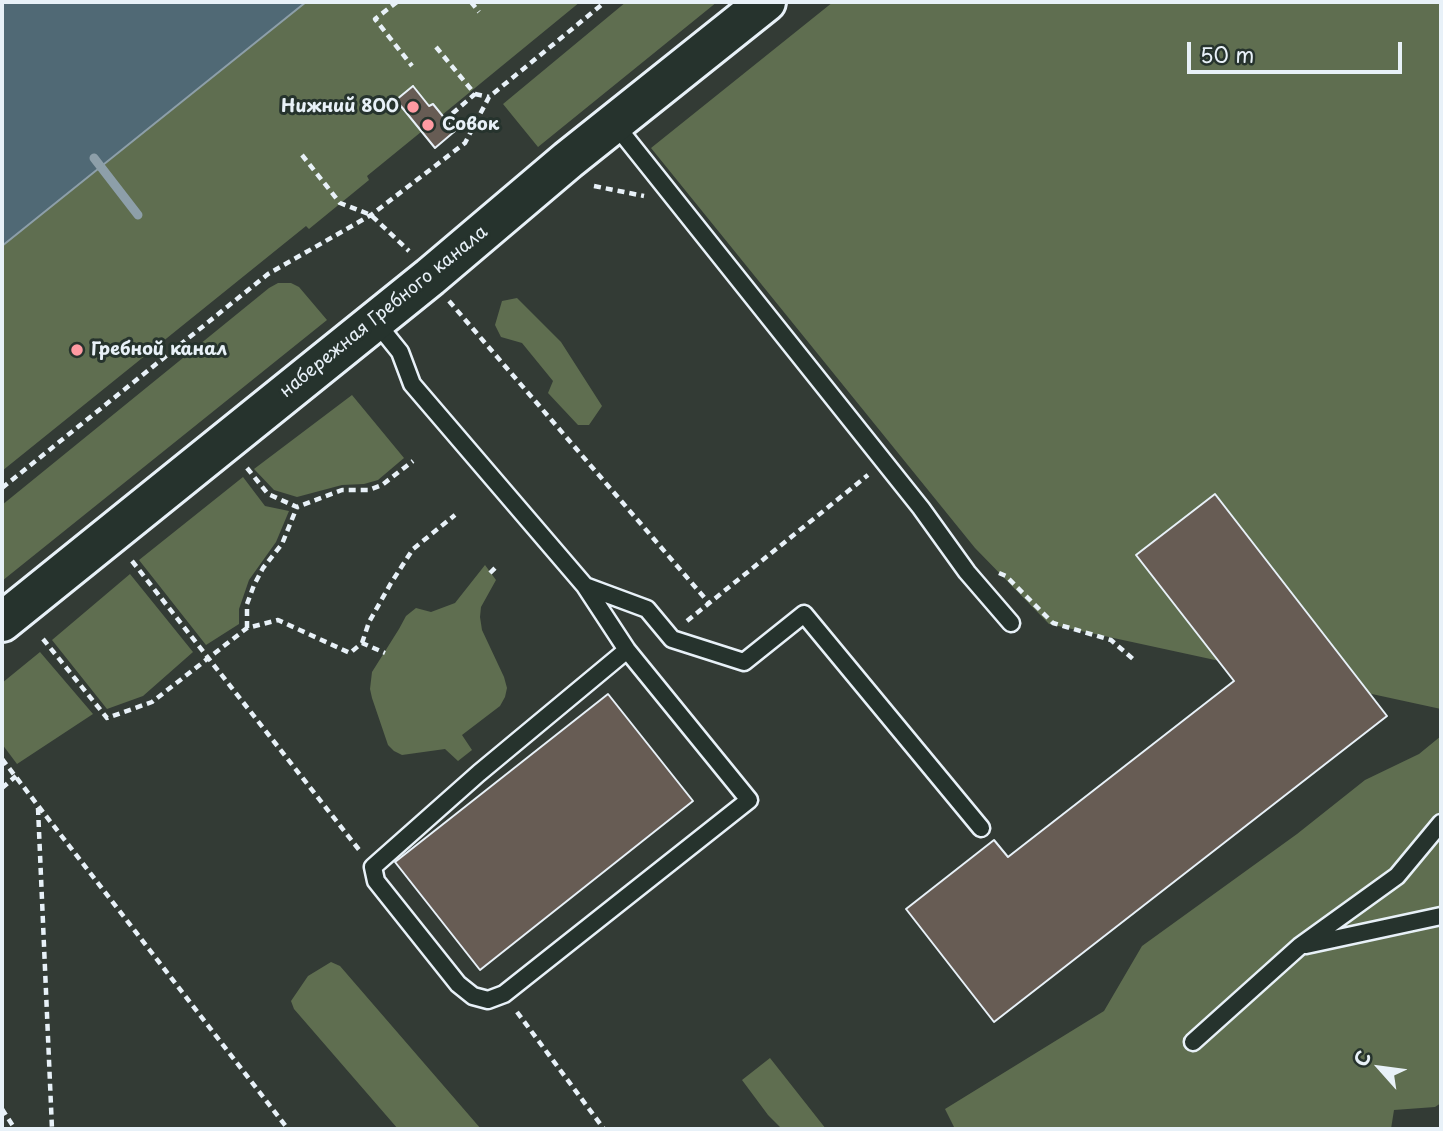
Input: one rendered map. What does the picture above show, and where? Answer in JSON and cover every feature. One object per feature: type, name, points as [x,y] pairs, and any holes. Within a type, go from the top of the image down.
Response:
[{"type":"street","name":"набережная Гребного канала","points":[[2,622],[766,2]]},
{"type":"lane","points":[[614,123],[921,508],[967,572],[1011,623]]},
{"type":"lane","points":[[375,321],[400,352],[412,384],[585,586],[627,650],[750,800],[504,994],[488,1000],[473,996],[458,984],[376,881],[373,867],[479,772],[627,650]]},
{"type":"lane","points":[[585,586],[647,609],[671,639],[744,662],[804,614],[981,828]]},
{"type":"lane","points":[[1193,1042],[1300,946],[1397,876],[1441,823]]},
{"type":"lane","points":[[1300,946],[1441,916]]},
{"type":"path","points":[[397,2],[374,19],[412,66]]},
{"type":"path","points":[[471,2],[479,12]]},
{"type":"path","points":[[2,488],[268,274],[370,215],[465,143],[489,97],[605,2]]},
{"type":"path","points":[[436,47],[475,94],[489,97]]},
{"type":"path","points":[[446,119],[475,94]]},
{"type":"path","points":[[302,156],[340,203],[370,215],[411,253]]},
{"type":"path","points":[[454,305],[709,603]]},
{"type":"path","points":[[247,468],[268,494],[297,507],[342,491],[369,490],[382,485],[414,461]]},
{"type":"path","points":[[669,635],[874,470]]},
{"type":"path","points":[[247,628],[247,604],[254,584],[282,544],[297,507]]},
{"type":"path","points":[[43,639],[107,718],[152,702],[247,628],[278,620],[350,653],[362,643],[369,622],[413,549],[455,515]]},
{"type":"path","points":[[131,560],[373,867]]},
{"type":"path","points":[[967,572],[986,565],[1006,576],[1053,622],[1111,640],[1133,659]]},
{"type":"path","points":[[490,573],[495,568]]},
{"type":"path","points":[[362,643],[385,653]]},
{"type":"path","points":[[2,759],[288,1129]]},
{"type":"path","points":[[2,788],[16,776]]},
{"type":"path","points":[[38,806],[51,1129]]},
{"type":"path","points":[[504,994],[604,1129]]},
{"type":"path","points":[[2,1109],[15,1129]]},
{"type":"green space","name":"Гребной канал","points":[[2,2],[580,2],[442,115],[455,131],[435,148],[421,132],[367,176],[369,180],[309,229],[306,226],[2,471]]},
{"type":"green space","points":[[626,2],[717,2],[538,147],[503,104]]},
{"type":"green space","points":[[833,2],[1441,2],[1441,709],[1049,624],[975,548],[651,148]]},
{"type":"green space","points":[[278,283],[291,283],[299,287],[327,320],[2,581],[2,505]]},
{"type":"green space","points":[[517,298],[561,342],[602,406],[589,425],[578,425],[548,393],[553,381],[522,343],[501,337],[495,325],[502,301]]},
{"type":"green space","points":[[352,395],[404,458],[378,480],[364,484],[342,485],[297,497],[274,490],[254,469]]},
{"type":"green space","points":[[243,477],[265,506],[289,511],[276,542],[249,580],[239,609],[239,624],[206,645],[139,560]]},
{"type":"green space","points":[[485,565],[496,580],[481,607],[480,617],[482,630],[504,677],[507,688],[505,697],[500,706],[462,735],[472,750],[458,761],[445,749],[402,755],[388,745],[370,689],[372,672],[406,616],[416,608],[431,612],[455,603]]},
{"type":"green space","points":[[130,574],[193,652],[143,696],[107,709],[52,640]]},
{"type":"green space","points":[[40,652],[93,714],[17,764],[2,744],[2,683]]},
{"type":"green space","points":[[1441,736],[1441,1103],[1435,1107],[1394,1110],[1391,1129],[955,1129],[945,1109],[1104,1011],[1142,946],[1297,834],[1365,780],[1419,754]]},
{"type":"green space","points":[[331,962],[340,966],[481,1129],[398,1129],[294,1009],[291,1001],[308,976]]},
{"type":"green space","points":[[770,1058],[826,1129],[782,1129],[768,1115],[742,1080]]},
{"type":"water","points":[[2,2],[306,2],[2,246]]},
{"type":"building","points":[[413,86],[429,106],[433,104],[455,131],[435,148],[396,100]]},
{"type":"building","points":[[1215,494],[1387,716],[994,1022],[906,909],[994,840],[1008,857],[1234,681],[1136,555]]},
{"type":"building","points":[[608,694],[693,801],[480,970],[395,862]]},
{"type":"waterway","points":[[94,158],[138,215]]},
{"type":"place","name":"Нижний 800","points":[[413,107]]},
{"type":"place","name":"Совок","points":[[428,125]]},
{"type":"place","name":"Гребной канал","points":[[77,350]]}]
